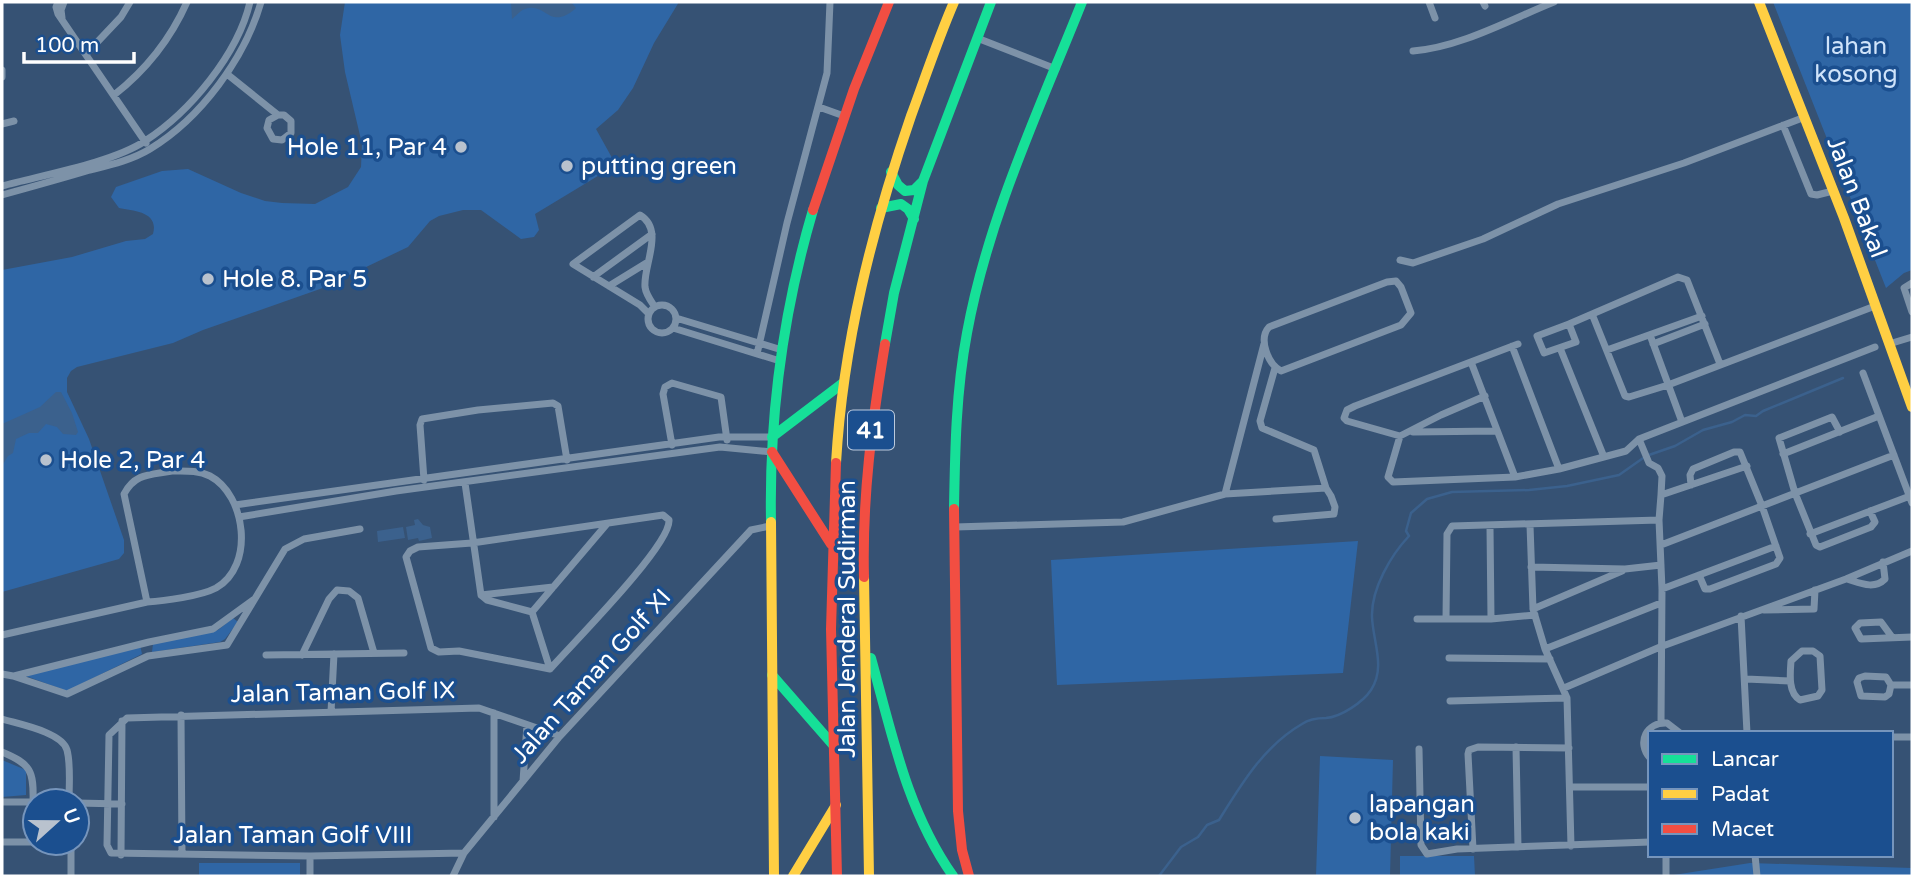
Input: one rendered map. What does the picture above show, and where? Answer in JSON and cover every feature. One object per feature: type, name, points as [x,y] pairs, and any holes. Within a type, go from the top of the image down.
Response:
[{"type":"main road","points":[[774,876],[770,526],[772,437],[780,361],[798,267],[844,116],[888,2]]},
{"type":"main road","name":"Jalan Jenderal Sudirman","points":[[837,876],[831,544],[843,383],[859,293],[891,172],[954,2]]},
{"type":"main road","name":"Jalan Jenderal Sudirman","points":[[869,876],[863,540],[871,430],[894,293],[923,181],[991,2]]},
{"type":"main road","points":[[969,876],[963,858],[958,821],[955,527],[958,400],[967,331],[1004,203],[1082,2]]},
{"type":"main road","name":"Jalan Bakal","points":[[1759,2],[1833,191],[1912,407]]},
{"type":"main road","points":[[891,172],[905,191],[914,190],[923,181]]},
{"type":"main road","points":[[881,208],[894,204],[904,205],[914,219]]},
{"type":"main road","points":[[772,437],[843,383]]},
{"type":"main road","points":[[772,453],[831,544]]},
{"type":"main road","points":[[866,644],[909,794],[939,856],[953,876]]},
{"type":"main road","points":[[772,675],[834,746]]},
{"type":"main road","points":[[793,876],[836,804]]},
{"type":"street","points":[[58,2],[56,10],[151,149]]},
{"type":"street","points":[[62,19],[64,2]]},
{"type":"street","points":[[86,54],[121,17],[130,2]]},
{"type":"street","points":[[114,95],[152,60],[179,20],[187,2]]},
{"type":"street","points":[[2,187],[86,164],[145,141],[183,110],[208,82],[241,28],[250,2]]},
{"type":"street","points":[[2,195],[121,162],[151,149],[189,118],[227,74],[243,48],[261,2]]},
{"type":"street","points":[[757,354],[786,223],[819,107],[829,60],[830,2]]},
{"type":"street","points":[[1429,2],[1435,18]]},
{"type":"street","points":[[1413,51],[1451,44],[1554,2]]},
{"type":"street","points":[[977,38],[1056,69]]},
{"type":"street","points":[[2,69],[2,77]]},
{"type":"street","points":[[227,74],[278,115]]},
{"type":"street","points":[[819,107],[844,116]]},
{"type":"street","points":[[1401,260],[1413,263],[1483,239],[1558,204],[1684,163],[1804,117]]},
{"type":"street","points":[[2,124],[15,121]]},
{"type":"street","points":[[1783,125],[1811,194],[1833,191]]},
{"type":"street","points":[[655,307],[645,287],[652,234],[644,217],[640,215],[573,264],[640,305],[649,314],[650,327],[657,333],[666,333],[673,328],[676,318]]},
{"type":"street","points":[[593,277],[652,234]]},
{"type":"street","points":[[609,286],[648,262]]},
{"type":"street","points":[[1569,324],[1576,342],[1544,353],[1538,337],[1678,277],[1687,280],[1720,365]]},
{"type":"street","points":[[1225,494],[1265,332],[1269,327],[1387,282],[1396,281],[1411,313],[1401,325],[1281,371],[1275,368],[1264,344]]},
{"type":"street","points":[[1912,283],[1904,288],[1912,312]]},
{"type":"street","points":[[1592,314],[1625,396],[1629,397],[1668,386],[1875,306]]},
{"type":"street","points":[[649,314],[655,307],[668,307],[676,318],[782,350]]},
{"type":"street","points":[[1607,350],[1703,320]]},
{"type":"street","points":[[1653,344],[1703,320]]},
{"type":"street","points":[[673,328],[780,361]]},
{"type":"street","points":[[1650,335],[1682,422]]},
{"type":"street","points":[[1889,344],[1912,337]]},
{"type":"street","points":[[1485,396],[1400,436],[1347,421],[1345,413],[1355,406],[1515,345],[1559,469]]},
{"type":"street","points":[[1400,436],[1388,477],[1393,482],[1515,477],[1559,469],[1626,451],[1640,441],[1682,422],[1875,346]]},
{"type":"street","points":[[1560,348],[1604,457]]},
{"type":"street","points":[[1471,362],[1515,477]]},
{"type":"street","points":[[1275,368],[1260,421],[1262,428],[1314,450],[1335,507],[1334,514],[1276,519]]},
{"type":"street","points":[[1810,534],[1870,511],[1911,500],[1863,373]]},
{"type":"street","points":[[673,453],[663,394],[665,387],[672,383],[721,397],[726,447]]},
{"type":"street","points":[[425,488],[421,425],[425,417],[553,403],[558,407],[568,468]]},
{"type":"street","points":[[1840,432],[1832,416],[1784,434],[1779,440],[1810,534],[1820,547],[1871,527],[1875,523],[1870,511]]},
{"type":"street","points":[[1783,454],[1879,416]]},
{"type":"street","points":[[1412,432],[1497,430]]},
{"type":"street","points":[[235,505],[671,443],[727,437],[772,437]]},
{"type":"street","points":[[1640,441],[1648,463],[1658,468],[1662,476],[1659,520],[1662,589],[1661,723]]},
{"type":"street","points":[[239,517],[673,453],[726,447],[772,453]]},
{"type":"street","points":[[1691,485],[1690,475],[1693,468],[1734,452],[1742,454],[1780,558],[1776,564],[1705,589],[1699,575]]},
{"type":"street","points":[[1661,545],[1894,455]]},
{"type":"street","points":[[1661,495],[1747,466]]},
{"type":"street","points":[[2,635],[214,589],[230,576],[236,566],[241,546],[239,517],[235,505],[224,487],[209,476],[195,471],[172,471],[144,476],[131,481],[124,494],[147,602]]},
{"type":"street","points":[[465,483],[481,595],[487,600],[532,612]]},
{"type":"street","points":[[955,527],[1123,522],[1225,494],[1326,488]]},
{"type":"street","points":[[667,516],[667,533],[648,560],[550,668],[459,651],[439,652],[431,648],[406,557],[410,551],[418,547],[472,543],[667,516]]},
{"type":"street","points":[[1446,619],[1447,534],[1449,529],[1457,525],[1490,527],[1659,520]]},
{"type":"street","points":[[532,612],[606,524]]},
{"type":"street","points":[[1530,525],[1534,612],[1545,649],[1567,698],[1571,846]]},
{"type":"street","name":"Jalan Taman Golf XI","points":[[453,876],[464,853],[560,736],[751,530],[770,526]]},
{"type":"street","points":[[1490,527],[1491,619]]},
{"type":"street","points":[[2,674],[67,694],[148,656],[228,645],[285,549],[304,539],[360,529]]},
{"type":"street","points":[[1662,589],[1776,546]]},
{"type":"street","points":[[1564,688],[1660,647],[1846,579],[1912,551]]},
{"type":"street","points":[[1846,579],[1868,585],[1880,583],[1885,579],[1883,562]]},
{"type":"street","points":[[1531,566],[1626,569],[1661,565]]},
{"type":"street","points":[[1417,620],[1491,619],[1534,612],[1626,569]]},
{"type":"street","points":[[481,595],[552,587]]},
{"type":"street","points":[[302,654],[329,599],[337,590],[343,589],[358,598],[374,653]]},
{"type":"street","points":[[1757,610],[1814,608],[1815,590]]},
{"type":"street","points":[[13,676],[217,627],[257,597]]},
{"type":"street","points":[[1545,649],[1661,603]]},
{"type":"street","points":[[532,612],[550,668]]},
{"type":"street","points":[[1741,616],[1747,731]]},
{"type":"street","points":[[1892,637],[1881,622],[1860,623],[1855,628],[1861,639],[1912,637]]},
{"type":"street","points":[[148,656],[149,642]]},
{"type":"street","points":[[1802,651],[1816,652],[1821,659],[1821,694],[1797,699],[1790,681],[1793,657],[1802,651]]},
{"type":"street","points":[[266,655],[404,653]]},
{"type":"street","points":[[331,712],[334,654]]},
{"type":"street","points":[[1449,659],[1550,659]]},
{"type":"street","points":[[1882,676],[1886,677],[1891,685],[1887,697],[1863,697],[1857,682],[1863,677],[1882,676]]},
{"type":"street","points":[[1746,679],[1790,681]]},
{"type":"street","points":[[1891,685],[1912,685]]},
{"type":"street","points":[[1450,701],[1567,698]]},
{"type":"street","name":"Jalan Taman Golf IX","points":[[122,721],[127,718],[181,715],[479,708],[560,736]]},
{"type":"street","points":[[494,713],[494,817]]},
{"type":"street","points":[[181,715],[182,853]]},
{"type":"street","points":[[2,719],[55,736],[64,743],[68,759],[69,787]]},
{"type":"street","points":[[122,721],[121,855],[111,853],[107,848],[107,741],[112,730],[122,721]]},
{"type":"street","points":[[1648,755],[1643,748],[1648,729],[1661,723],[1673,725],[1678,731]]},
{"type":"street","points":[[523,781],[527,726]]},
{"type":"street","points":[[1893,737],[1912,737]]},
{"type":"street","points":[[1473,849],[1469,750],[1478,747],[1569,748]]},
{"type":"street","points":[[1516,747],[1518,847]]},
{"type":"street","points":[[1419,749],[1422,850],[1427,854],[1473,849],[1648,842]]},
{"type":"street","points":[[2,752],[29,768],[33,787]]},
{"type":"street","points":[[1570,787],[1648,787]]},
{"type":"street","points":[[2,802],[21,802]]},
{"type":"street","points":[[91,803],[122,804]]},
{"type":"street","points":[[2,842],[21,842]]},
{"type":"street","name":"Jalan Taman Golf VIII","points":[[121,855],[182,853],[310,856],[464,853]]},
{"type":"street","points":[[310,856],[310,876]]},
{"type":"street","points":[[71,857],[71,876]]},
{"type":"street","points":[[1666,857],[1667,876]]},
{"type":"street","points":[[1755,857],[1757,876]]},
{"type":"green space","points":[[345,2],[679,2],[654,43],[633,88],[618,110],[596,129],[616,165],[535,214],[539,230],[534,237],[521,239],[481,210],[463,210],[439,216],[430,221],[408,247],[320,289],[173,343],[77,367],[71,371],[67,378],[67,392],[89,439],[124,540],[124,553],[119,559],[2,592],[2,270],[72,257],[126,241],[145,239],[153,234],[154,227],[149,217],[119,208],[111,197],[116,187],[162,171],[188,169],[241,193],[282,203],[315,204],[348,187],[361,167],[362,144],[345,72],[340,35]]},
{"type":"green space","name":"lahan kosong","points":[[1773,2],[1912,2],[1912,270],[1886,288]]},
{"type":"green space","points":[[1358,541],[1343,673],[1057,685],[1051,560]]},
{"type":"green space","points":[[233,618],[238,622],[220,642],[152,652],[153,644],[218,630]]},
{"type":"green space","points":[[140,645],[142,654],[67,691],[23,675]]},
{"type":"green space","name":"lapangan bola kaki","points":[[1320,756],[1393,760],[1390,876],[1316,876]]},
{"type":"green space","points":[[2,760],[26,770],[26,787],[21,787],[21,795],[2,797]]},
{"type":"green space","points":[[1400,856],[1474,856],[1475,876],[1400,876]]},
{"type":"green space","points":[[199,863],[300,863],[300,876],[199,876]]},
{"type":"green space","points":[[1750,863],[1912,868],[1912,876],[1667,876]]},
{"type":"shaded area","points":[[511,2],[571,2],[576,8],[567,15],[554,17],[532,8],[523,10],[512,19]]},
{"type":"shaded area","points":[[56,392],[61,392],[72,413],[78,432],[76,435],[63,434],[57,427],[46,424],[38,433],[29,433],[16,439],[13,453],[2,466],[2,424],[40,407]]},
{"type":"shaded area","points":[[418,519],[423,525],[430,527],[432,538],[408,540],[406,527],[415,525],[414,520]]},
{"type":"shaded area","points":[[403,527],[405,538],[378,542],[377,531]]},
{"type":"waterway","points":[[1159,876],[1181,847],[1198,837],[1207,825],[1219,820],[1245,779],[1276,743],[1308,721],[1345,712],[1371,690],[1378,672],[1372,617],[1375,595],[1389,563],[1409,536],[1406,531],[1411,513],[1427,499],[1452,492],[1567,486],[1619,475],[1646,456],[1675,446],[1703,430],[1732,422],[1745,415],[1756,416],[1843,378]]},
{"type":"traffic: fast","points":[[885,344],[894,293],[923,181],[991,2]]},
{"type":"traffic: fast","points":[[954,509],[960,377],[976,290],[1016,165],[1082,2]]},
{"type":"traffic: fast","points":[[891,172],[905,191],[914,190],[923,181]]},
{"type":"traffic: fast","points":[[881,208],[901,204],[914,219]]},
{"type":"traffic: fast","points":[[771,522],[772,442],[780,364],[802,248],[813,210]]},
{"type":"traffic: fast","points":[[772,437],[843,383]]},
{"type":"traffic: fast","points":[[871,658],[912,798],[937,851],[953,876]]},
{"type":"traffic: fast","points":[[772,675],[834,746]]},
{"type":"traffic: slow","points":[[836,463],[845,374],[872,244],[911,116],[954,2]]},
{"type":"traffic: slow","points":[[1759,2],[1844,218],[1912,407]]},
{"type":"traffic: slow","points":[[771,522],[774,876]]},
{"type":"traffic: slow","points":[[864,577],[869,876]]},
{"type":"traffic: slow","points":[[793,876],[836,805]]},
{"type":"traffic: jam","points":[[813,210],[854,89],[889,2]]},
{"type":"traffic: jam","points":[[864,577],[869,460],[885,344]]},
{"type":"traffic: jam","points":[[772,452],[831,544]]},
{"type":"traffic: jam","points":[[836,463],[831,629],[837,876]]},
{"type":"traffic: jam","points":[[954,509],[958,811],[962,850],[969,876]]},
{"type":"place","name":"Hole 11, Par 4","points":[[461,147]]},
{"type":"place","name":"putting green","points":[[567,166]]},
{"type":"place","name":"Hole 8. Par 5","points":[[208,279]]},
{"type":"place","name":"Hole 2, Par 4","points":[[46,460]]},
{"type":"place","name":"lapangan bola kaki","points":[[1355,818]]}]
